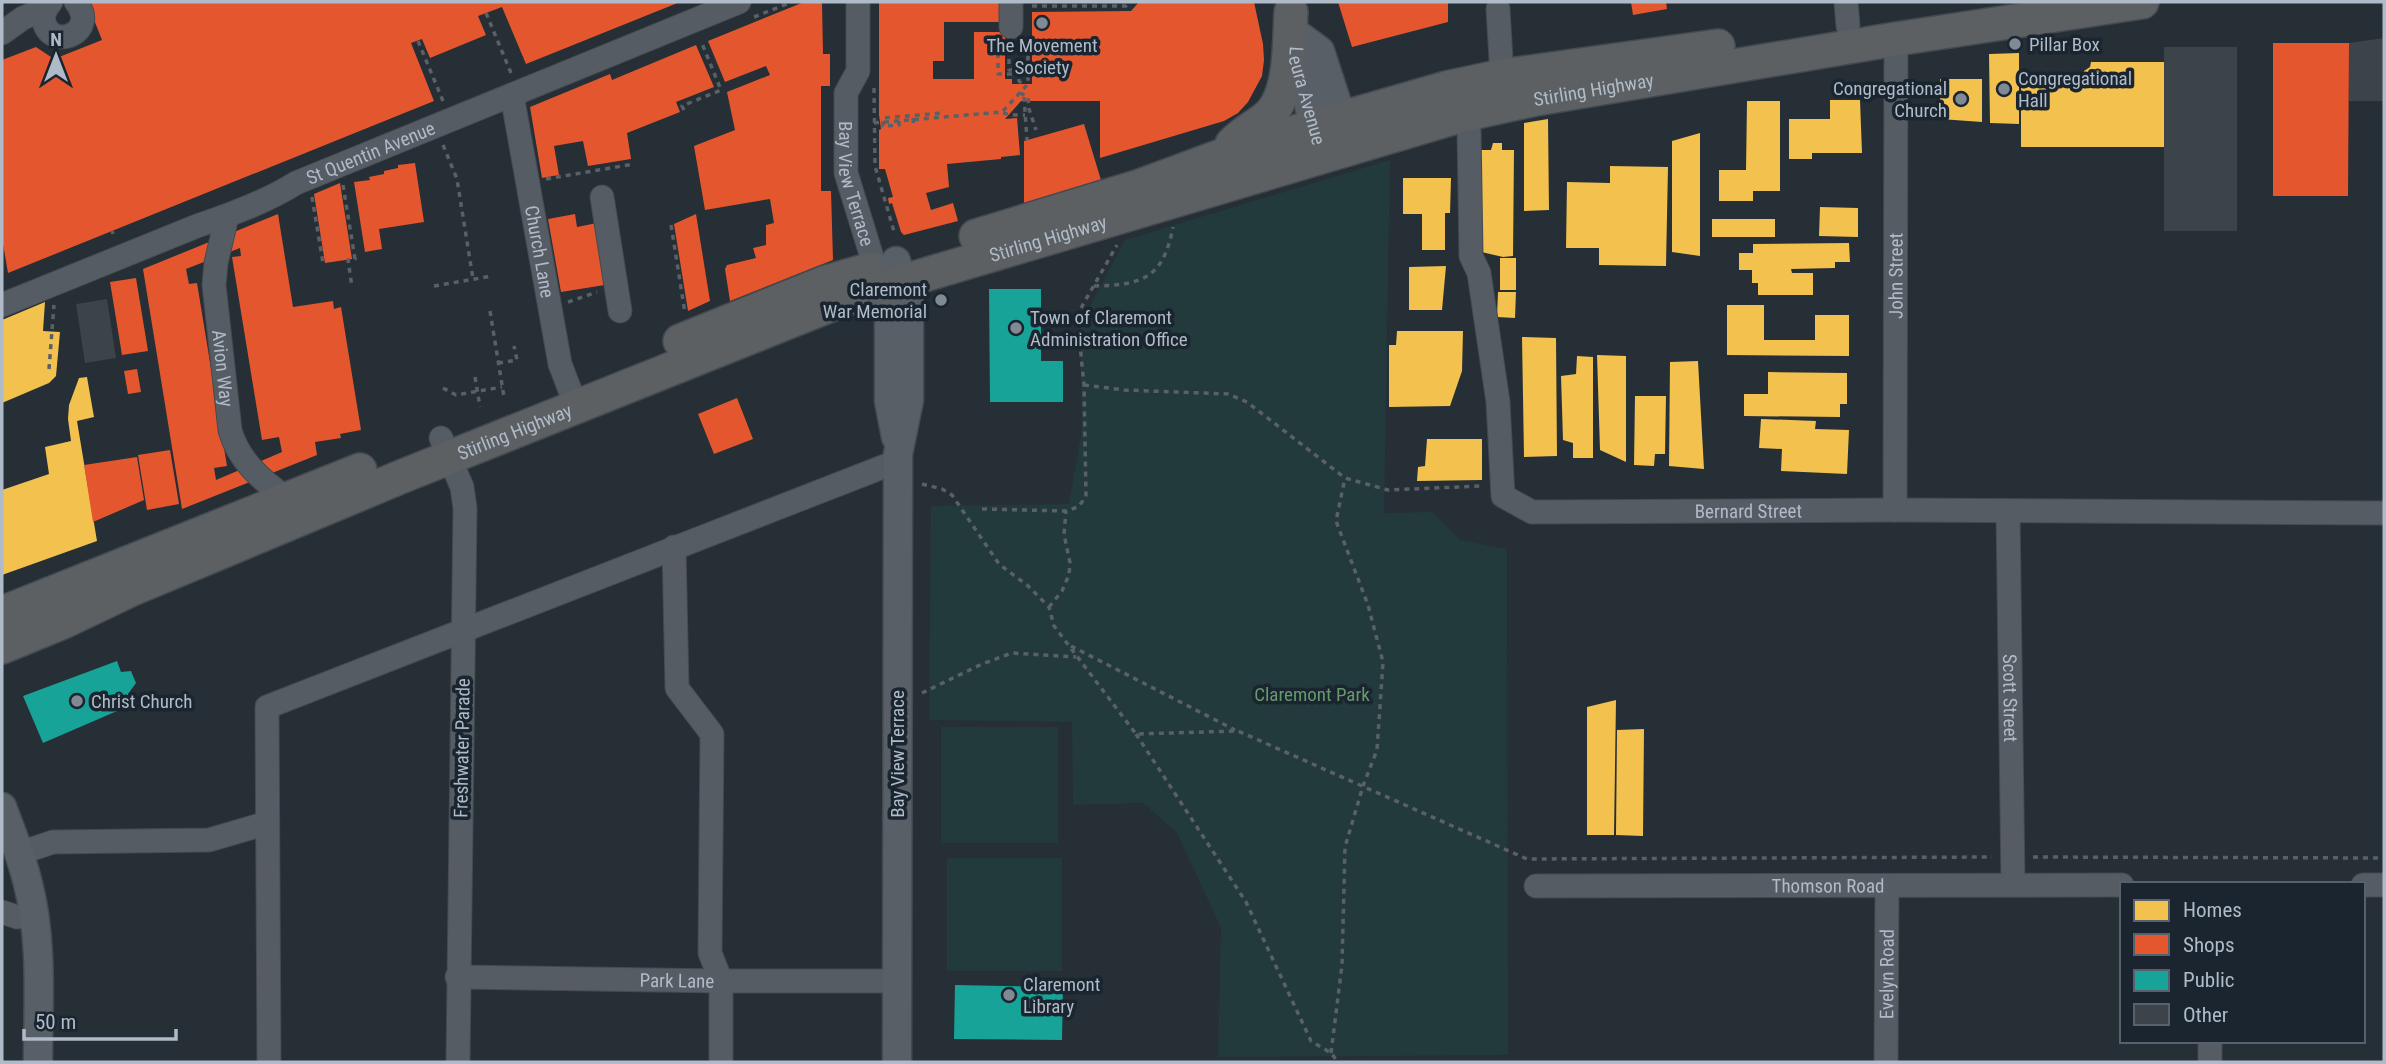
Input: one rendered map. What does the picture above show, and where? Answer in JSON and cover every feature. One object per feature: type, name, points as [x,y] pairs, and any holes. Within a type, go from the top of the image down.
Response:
[{"type":"highway","name":"Stirling Highway","points":[[2,647],[63,622],[446,447],[572,396],[826,282],[890,267],[1333,138],[1446,88],[1847,14],[1998,2]]},
{"type":"highway","name":"Stirling Highway","points":[[890,267],[1140,186],[1221,156],[1463,115],[1536,99],[1896,39],[2142,2]]},
{"type":"highway","points":[[1221,156],[1242,133],[1269,116],[1280,100],[1288,60],[1292,16]]},
{"type":"highway","name":"Stirling Highway","points":[[2,613],[127,565],[287,498],[446,447]]},
{"type":"main road","name":"Leura Avenue","points":[[1292,16],[1296,59],[1333,138]]},
{"type":"main road","name":"Bay View Terrace","points":[[890,267],[889,401],[898,464],[897,1062]]},
{"type":"main road","points":[[2,807],[20,853],[34,915],[38,1062]]},
{"type":"street","points":[[2,33],[49,32],[67,37],[82,25],[83,12],[76,2]]},
{"type":"street","name":"St Quentin Avenue","points":[[2,305],[149,256],[227,216],[267,209],[280,193],[296,183],[511,84],[739,2]]},
{"type":"street","name":"Bay View Terrace","points":[[858,2],[858,71],[846,93],[846,173],[890,267]]},
{"type":"street","points":[[48,4],[43,20],[49,32]]},
{"type":"street","points":[[2,33],[48,4]]},
{"type":"street","points":[[1016,36],[1019,4]]},
{"type":"street","points":[[1498,9],[1502,76]]},
{"type":"street","name":"John Street","points":[[1895,510],[1896,39]]},
{"type":"street","name":"Church Lane","points":[[511,84],[560,364],[572,396]]},
{"type":"street","points":[[1463,115],[1469,130],[1471,256],[1479,273],[1498,402],[1502,491]]},
{"type":"street","points":[[602,197],[620,311]]},
{"type":"street","name":"Avion Way","points":[[227,216],[216,263],[214,285],[230,430],[234,445],[243,459],[261,478],[287,498]]},
{"type":"street","name":"Freshwater Parade","points":[[446,447],[462,487],[466,508],[457,977],[458,1062]]},
{"type":"street","points":[[269,1062],[267,707],[674,547],[898,464]]},
{"type":"street","name":"Bernard Street","points":[[1502,491],[1532,512],[1895,510],[2384,513]]},
{"type":"street","name":"Scott Street","points":[[2008,511],[2013,884]]},
{"type":"street","points":[[674,547],[677,688],[712,734],[710,953],[721,982],[721,1062]]},
{"type":"street","points":[[20,853],[53,842],[209,840],[267,823]]},
{"type":"street","name":"Thomson Road","points":[[1536,887],[2120,885]]},
{"type":"street","points":[[2365,885],[2384,885]]},
{"type":"street","name":"Evelyn Road","points":[[1886,1062],[1887,887]]},
{"type":"street","points":[[2,912],[17,918],[34,915]]},
{"type":"street","name":"Park Lane","points":[[457,977],[721,982],[897,981]]},
{"type":"street","points":[[2210,1043],[2210,1062]]},
{"type":"path","points":[[1019,4],[1126,6],[1129,2]]},
{"type":"path","points":[[486,13],[511,84]]},
{"type":"path","points":[[684,110],[682,106],[721,90],[699,36]]},
{"type":"path","points":[[1002,112],[1026,85],[1028,74],[1016,36]]},
{"type":"path","points":[[1016,36],[1010,70],[1019,70],[1019,81],[1026,85]]},
{"type":"path","points":[[418,41],[443,101]]},
{"type":"path","points":[[998,60],[998,74],[1028,74]]},
{"type":"path","points":[[874,83],[874,166],[890,267]]},
{"type":"path","points":[[1020,93],[1028,97],[1036,130]]},
{"type":"path","points":[[1024,97],[1027,140]]},
{"type":"path","points":[[899,121],[899,125],[883,126],[883,118],[942,113],[942,110]]},
{"type":"path","points":[[874,124],[1002,112],[1025,115]]},
{"type":"path","points":[[912,116],[914,127]]},
{"type":"path","points":[[441,140],[457,179],[473,279]]},
{"type":"path","points":[[540,180],[634,164]]},
{"type":"path","points":[[342,179],[355,259],[348,260],[352,287]]},
{"type":"path","points":[[312,192],[323,263]]},
{"type":"path","points":[[1094,286],[1122,286],[1146,279],[1168,251],[1174,219]]},
{"type":"path","points":[[671,225],[686,322]]},
{"type":"path","points":[[982,509],[1066,511],[1078,507],[1086,497],[1084,385],[1077,315],[1119,242],[1118,236]]},
{"type":"path","points":[[435,286],[492,276]]},
{"type":"path","points":[[559,303],[575,301],[599,290]]},
{"type":"path","points":[[49,369],[54,297]]},
{"type":"path","points":[[490,311],[504,397]]},
{"type":"path","points":[[498,363],[517,360],[514,346]]},
{"type":"path","points":[[475,377],[480,407]]},
{"type":"path","points":[[1084,385],[1124,390],[1228,394],[1247,402],[1345,478],[1388,490],[1502,491]]},
{"type":"path","points":[[443,388],[456,395],[502,387]]},
{"type":"path","points":[[898,464],[923,484],[952,495],[999,564],[1027,585],[1049,607],[1054,626],[1136,734],[1246,902],[1311,1041],[1331,1053],[1338,1062]]},
{"type":"path","points":[[1331,1053],[1342,965],[1345,847],[1377,750],[1383,662],[1368,605],[1335,521],[1345,478]]},
{"type":"path","points":[[1049,607],[1062,591],[1069,575],[1069,550],[1064,534],[1066,511]]},
{"type":"path","points":[[1069,646],[1238,732],[1527,859],[1998,857]]},
{"type":"path","points":[[897,704],[982,664],[1012,653],[1076,657]]},
{"type":"path","points":[[1136,734],[1238,732]]},
{"type":"path","points":[[2031,857],[2384,858]]},
{"type":"green space","name":"Claremont Park","points":[[1390,160],[1384,513],[1432,512],[1460,540],[1507,549],[1508,1055],[1218,1057],[1221,928],[1177,833],[1143,803],[1073,805],[1072,722],[929,720],[931,506],[1069,504],[1082,429],[1080,325],[1125,240]]},
{"type":"green space","points":[[941,727],[1058,727],[1058,843],[941,843]]},
{"type":"green space","points":[[947,858],[1062,858],[1062,971],[947,971]]},
{"type":"building: Homes","name":"Congregational Hall","points":[[2019,53],[2019,124],[1990,123],[1989,54]]},
{"type":"building: Homes","points":[[2091,62],[2164,62],[2164,147],[2021,147],[2021,73],[2062,73],[2067,81],[2084,87],[2084,71],[2090,67]]},
{"type":"building: Homes","name":"Congregational Church","points":[[1940,79],[1982,79],[1982,122],[1940,119]]},
{"type":"building: Homes","points":[[1830,100],[1860,100],[1862,153],[1812,153],[1812,159],[1789,159],[1789,119],[1830,119]]},
{"type":"building: Homes","points":[[1747,101],[1780,101],[1780,191],[1753,191],[1753,201],[1719,201],[1719,170],[1746,170]]},
{"type":"building: Homes","points":[[1548,119],[1549,210],[1524,211],[1524,123]]},
{"type":"building: Homes","points":[[1700,133],[1700,256],[1672,252],[1672,141]]},
{"type":"building: Homes","points":[[1493,143],[1502,143],[1502,150],[1514,150],[1513,256],[1503,257],[1477,251],[1477,150],[1491,150]]},
{"type":"building: Homes","points":[[1610,166],[1668,167],[1666,266],[1599,265],[1599,248],[1566,248],[1567,182],[1610,183]]},
{"type":"building: Homes","points":[[1403,178],[1451,178],[1450,213],[1445,213],[1445,250],[1422,250],[1422,214],[1403,214]]},
{"type":"building: Homes","points":[[1820,207],[1858,208],[1858,237],[1819,236]]},
{"type":"building: Homes","points":[[1712,219],[1775,219],[1775,237],[1712,237]]},
{"type":"building: Homes","points":[[1849,243],[1850,262],[1835,262],[1835,268],[1791,269],[1792,273],[1813,273],[1813,295],[1758,295],[1758,283],[1752,283],[1752,270],[1739,270],[1739,253],[1753,253],[1753,244]]},
{"type":"building: Homes","points":[[1500,258],[1516,258],[1516,290],[1500,290]]},
{"type":"building: Homes","points":[[1446,266],[1442,310],[1409,310],[1409,267]]},
{"type":"building: Homes","points":[[1498,292],[1516,292],[1515,318],[1497,317]]},
{"type":"building: Homes","points":[[45,302],[43,331],[60,332],[56,376],[49,383],[2,403],[2,320]]},
{"type":"building: Homes","points":[[1727,305],[1764,305],[1764,340],[1815,340],[1815,315],[1849,315],[1849,356],[1727,355]]},
{"type":"building: Homes","points":[[1397,331],[1463,331],[1462,371],[1450,406],[1389,407],[1389,345],[1396,345]]},
{"type":"building: Homes","points":[[1522,337],[1556,338],[1557,456],[1524,457]]},
{"type":"building: Homes","points":[[1597,355],[1626,356],[1626,462],[1600,450]]},
{"type":"building: Homes","points":[[1577,356],[1593,357],[1593,458],[1573,458],[1573,443],[1563,440],[1561,376],[1576,374]]},
{"type":"building: Homes","points":[[1698,361],[1704,469],[1669,466],[1670,362]]},
{"type":"building: Homes","points":[[1768,372],[1847,373],[1847,404],[1840,404],[1840,417],[1744,416],[1744,394],[1768,394]]},
{"type":"building: Homes","points":[[87,377],[94,417],[77,421],[97,541],[2,575],[2,490],[49,474],[45,447],[71,441],[69,405],[79,378]]},
{"type":"building: Homes","points":[[1635,396],[1666,396],[1665,454],[1655,454],[1654,466],[1634,465]]},
{"type":"building: Homes","points":[[1761,419],[1816,421],[1815,429],[1849,430],[1847,474],[1781,471],[1782,449],[1759,448]]},
{"type":"building: Homes","points":[[1427,439],[1482,439],[1482,480],[1417,481],[1418,467],[1425,466]]},
{"type":"building: Homes","points":[[1616,700],[1614,835],[1587,835],[1587,707]]},
{"type":"building: Homes","points":[[1644,729],[1643,836],[1616,835],[1617,730]]},
{"type":"building: Shops","points":[[87,2],[680,2],[526,64],[502,7],[478,16],[486,35],[430,58],[422,39],[411,43],[434,101],[8,273],[2,238],[2,60],[36,47],[54,59],[102,40]]},
{"type":"building: Shops","points":[[804,2],[822,2],[823,54],[830,54],[830,86],[821,86],[821,191],[831,191],[833,260],[730,301],[725,269],[727,265],[756,258],[753,248],[766,245],[766,225],[774,223],[770,199],[705,210],[694,146],[735,130],[727,92],[770,75],[766,66],[725,82],[708,41]]},
{"type":"building: Shops","points":[[879,2],[1004,2],[1004,22],[944,22],[944,61],[933,61],[933,79],[974,79],[974,32],[1005,32],[1005,79],[1012,79],[1012,84],[1032,84],[1032,12],[1131,11],[1139,2],[1254,2],[1263,44],[1262,76],[1248,102],[1238,113],[1224,121],[1100,158],[1100,101],[1021,101],[1005,119],[1017,118],[1020,155],[947,164],[949,187],[926,193],[931,210],[953,203],[958,221],[904,235],[892,203],[889,204],[888,198],[893,197],[885,169],[879,169]]},
{"type":"building: Shops","points":[[1338,2],[1448,2],[1448,22],[1352,47]]},
{"type":"building: Shops","points":[[1631,2],[1666,2],[1667,9],[1633,15]]},
{"type":"building: Shops","points":[[2273,43],[2349,43],[2348,196],[2273,196]]},
{"type":"building: Shops","points":[[696,45],[714,87],[676,102],[680,112],[627,133],[631,159],[588,166],[583,141],[554,146],[559,175],[542,178],[530,107],[610,74],[612,80]]},
{"type":"building: Shops","points":[[1084,124],[1101,180],[1024,203],[1024,141]]},
{"type":"building: Shops","points":[[415,163],[424,222],[379,229],[382,249],[365,252],[354,182],[370,180],[369,177],[384,174],[384,171],[398,168],[398,165]]},
{"type":"building: Shops","points":[[340,183],[352,259],[325,263],[314,194]]},
{"type":"building: Shops","points":[[278,214],[293,307],[333,301],[334,309],[341,307],[361,430],[340,434],[341,438],[315,442],[317,455],[182,509],[143,269]],"holes":[[[240,248],[241,256],[232,257],[262,440],[279,437],[282,452],[216,480],[214,468],[227,466],[197,283],[189,284],[186,269]]]},
{"type":"building: Shops","points":[[575,214],[577,227],[597,223],[611,284],[561,292],[548,219]]},
{"type":"building: Shops","points":[[696,214],[710,301],[688,311],[674,224]]},
{"type":"building: Shops","points":[[136,278],[148,351],[122,355],[110,282]]},
{"type":"building: Shops","points":[[137,369],[141,392],[128,394],[124,371]]},
{"type":"building: Shops","points":[[737,398],[753,439],[714,454],[698,414]]},
{"type":"building: Shops","points":[[170,450],[179,504],[147,510],[138,455]]},
{"type":"building: Shops","points":[[137,457],[144,500],[93,522],[84,465]]},
{"type":"building: Public","points":[[989,289],[1041,289],[1041,361],[1063,361],[1063,402],[990,402]]},
{"type":"building: Public","name":"Christ Church","points":[[117,661],[121,672],[131,671],[136,683],[128,694],[131,705],[43,743],[23,696]]},
{"type":"building: Public","points":[[955,985],[1063,987],[1062,1040],[954,1039]]},
{"type":"building: Other","points":[[2384,38],[2384,101],[2349,101],[2349,43]]},
{"type":"building: Other","points":[[2164,47],[2237,47],[2237,231],[2164,231]]},
{"type":"building: Other","points":[[107,299],[116,358],[85,363],[76,304]]},
{"type":"place","name":"The Movement Society","points":[[1042,23]]},
{"type":"place","name":"Pillar Box","points":[[2015,44]]},
{"type":"place","name":"Congregational Hall","points":[[2004,89]]},
{"type":"place","name":"Congregational Church","points":[[1961,99]]},
{"type":"place","name":"Claremont War Memorial","points":[[941,300]]},
{"type":"place","name":"Town of Claremont Administration Office","points":[[1016,328]]},
{"type":"place","name":"Christ Church","points":[[77,701]]},
{"type":"place","name":"Claremont Library","points":[[1009,995]]}]
